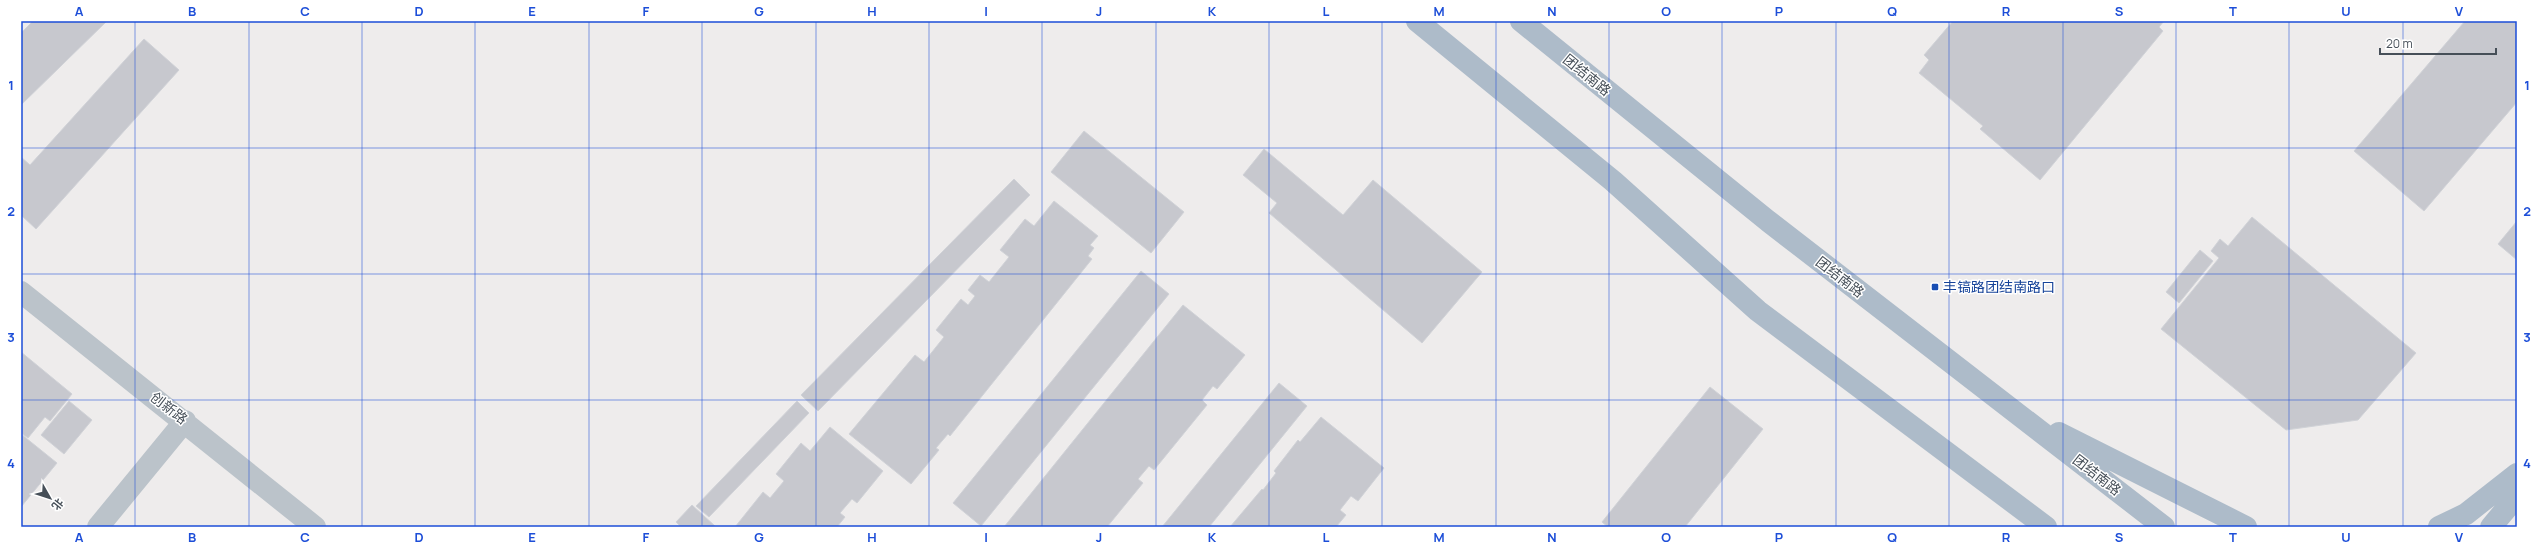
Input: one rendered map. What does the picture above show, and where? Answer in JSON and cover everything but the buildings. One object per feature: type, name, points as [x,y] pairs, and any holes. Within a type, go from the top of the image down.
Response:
[{"type":"main road","points":[[1417,21],[1614,181],[1758,311],[2046,527]]},
{"type":"main road","name":"团结南路","points":[[1521,21],[1768,221],[2164,527]]},
{"type":"main road","points":[[2014,411],[2246,527]]},
{"type":"main road","points":[[1963,465],[2021,527]]},
{"type":"main road","points":[[2440,527],[2466,514],[2517,474]]},
{"type":"main road","points":[[2491,527],[2517,496]]},
{"type":"street","name":"创新路","points":[[21,292],[185,421],[315,527]]},
{"type":"street","points":[[98,527],[185,421]]},
{"type":"place","name":"丰镐路团结南路口","points":[[1935,287]]}]
